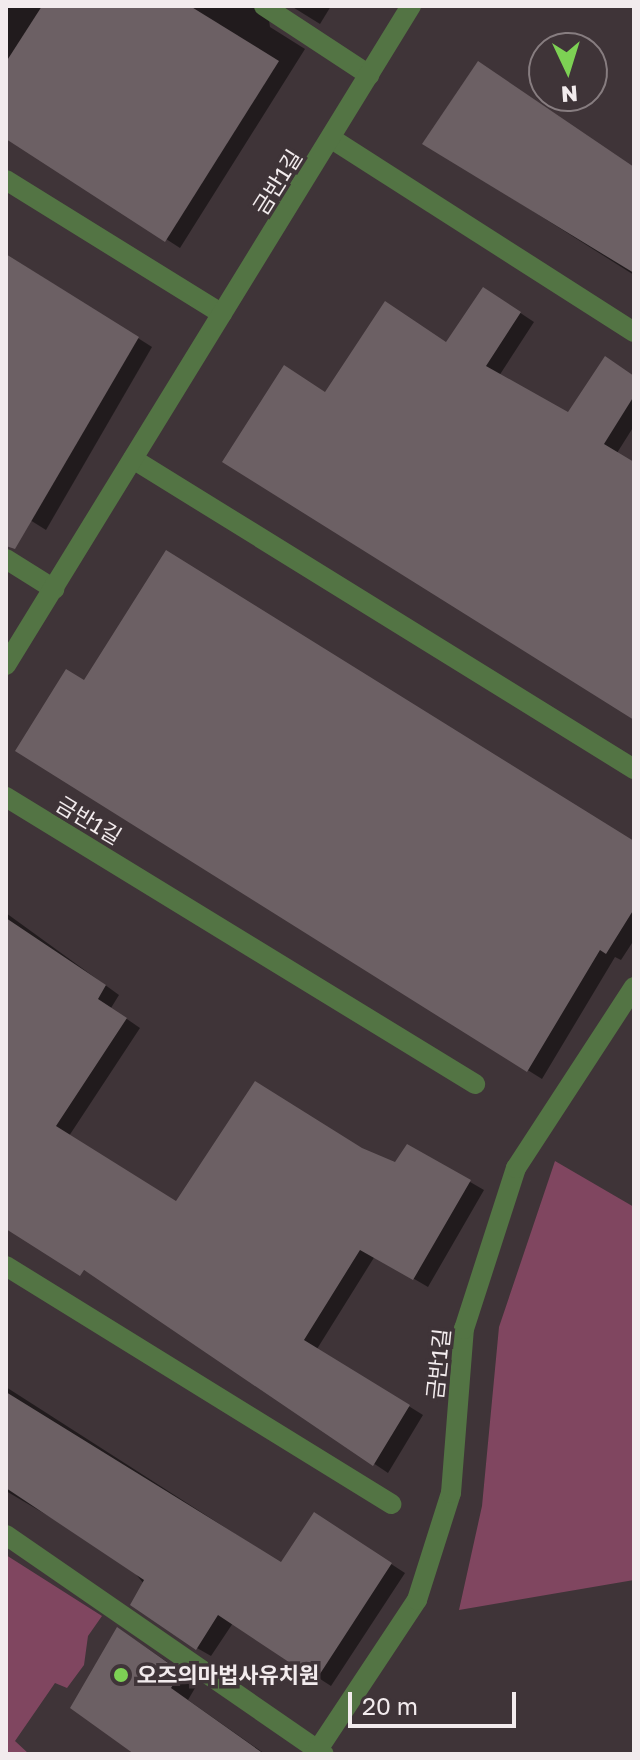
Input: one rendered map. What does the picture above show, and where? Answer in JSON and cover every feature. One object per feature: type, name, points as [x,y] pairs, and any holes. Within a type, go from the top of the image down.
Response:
[{"type":"street","points":[[264,6],[369,75]]},
{"type":"street","name":"금반1길","points":[[6,665],[411,6]]},
{"type":"street","points":[[332,139],[634,332]]},
{"type":"street","points":[[6,180],[222,314]]},
{"type":"street","points":[[133,459],[634,769]]},
{"type":"street","points":[[6,559],[54,589]]},
{"type":"street","name":"금반1길","points":[[6,797],[475,1084]]},
{"type":"street","name":"금반1길","points":[[319,1753],[417,1600],[451,1493],[464,1329],[516,1168],[634,987]]},
{"type":"street","points":[[6,1266],[392,1504]]},
{"type":"street","points":[[6,1535],[319,1753]]},
{"type":"shaded area","points":[[555,1161],[634,1207],[634,1580],[459,1610],[482,1506],[499,1327]]},
{"type":"shaded area","points":[[6,1555],[102,1616],[88,1636],[84,1665],[67,1688],[55,1683],[15,1741],[29,1754],[6,1754]]},
{"type":"building","points":[[42,6],[190,6],[279,61],[165,242],[6,139],[6,62]]},
{"type":"building","points":[[478,61],[528,95],[528,112],[553,112],[634,167],[634,273],[422,144]]},
{"type":"building","points":[[6,254],[139,337],[15,549],[6,546]]},
{"type":"building","points":[[483,287],[521,312],[486,366],[568,412],[605,356],[634,376],[634,396],[604,444],[634,462],[634,720],[222,462],[284,365],[325,392],[385,301],[446,342]]},
{"type":"building","points":[[166,550],[634,841],[634,909],[606,954],[600,950],[527,1072],[15,751],[66,669],[84,680]]},
{"type":"building","points":[[6,918],[106,985],[98,999],[127,1018],[56,1126],[176,1201],[255,1081],[362,1148],[395,1162],[407,1144],[471,1180],[413,1280],[360,1250],[304,1340],[410,1405],[373,1466],[84,1270],[80,1276],[6,1229]]},
{"type":"building","points":[[6,1392],[281,1562],[314,1512],[392,1563],[316,1680],[218,1615],[196,1650],[130,1605],[144,1580],[6,1488]]},
{"type":"building","name":"오즈의마법사유치원","points":[[117,1627],[181,1672],[171,1688],[264,1754],[134,1754],[70,1708]]},
{"type":"place","name":"오즈의마법사유치원","points":[[121,1675]]}]
